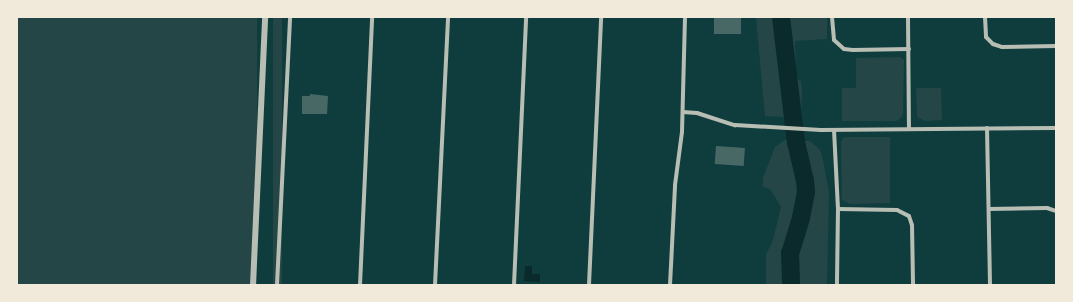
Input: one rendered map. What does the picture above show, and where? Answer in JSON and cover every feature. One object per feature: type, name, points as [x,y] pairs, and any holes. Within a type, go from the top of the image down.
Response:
[{"type":"street","points":[[253,285],[266,17]]},
{"type":"street","points":[[277,285],[290,17]]},
{"type":"street","points":[[360,285],[372,17]]},
{"type":"street","points":[[435,285],[448,17]]},
{"type":"street","points":[[514,285],[526,17]]},
{"type":"street","points":[[589,285],[602,17]]},
{"type":"street","points":[[670,285],[674,185],[683,112],[685,17]]},
{"type":"street","points":[[832,17],[834,40],[844,49],[909,49]]},
{"type":"street","points":[[908,17],[909,129]]},
{"type":"street","points":[[985,17],[986,37],[989,41],[998,46],[1056,46]]},
{"type":"street","points":[[683,112],[697,113],[735,124],[821,130],[1056,128]]},
{"type":"street","points":[[987,128],[990,285]]},
{"type":"street","points":[[834,130],[838,209],[837,285]]},
{"type":"street","points":[[989,209],[1047,208],[1056,211]]},
{"type":"street","points":[[838,209],[897,210],[909,216],[912,225],[913,285]]},
{"type":"shaded area","points":[[17,17],[257,17],[257,285],[17,285]]},
{"type":"shaded area","points":[[273,17],[282,17],[282,285],[273,285]]},
{"type":"shaded area","points":[[756,17],[827,17],[827,39],[795,41],[796,76],[798,80],[801,81],[802,90],[800,118],[765,116]]},
{"type":"shaded area","points":[[900,57],[904,60],[903,114],[901,118],[896,121],[842,121],[842,88],[856,88],[856,58]]},
{"type":"shaded area","points":[[916,88],[941,88],[942,120],[925,121],[917,117]]},
{"type":"shaded area","points":[[890,137],[890,203],[850,204],[842,200],[841,143],[843,138]]},
{"type":"shaded area","points":[[785,140],[810,141],[820,150],[823,160],[829,192],[827,285],[766,285],[766,255],[773,240],[781,207],[770,189],[763,187],[763,178],[775,147]]},
{"type":"shaded area","points":[[525,266],[532,266],[532,274],[540,274],[540,282],[524,281]]},
{"type":"building","points":[[714,17],[741,17],[741,34],[714,34]]},
{"type":"building","points":[[310,94],[328,96],[327,114],[302,114],[302,96],[310,96]]},
{"type":"building","points":[[716,146],[745,148],[744,166],[715,164]]},
{"type":"waterway","points":[[781,17],[796,142],[805,180],[806,192],[801,218],[790,253],[791,285]]}]
